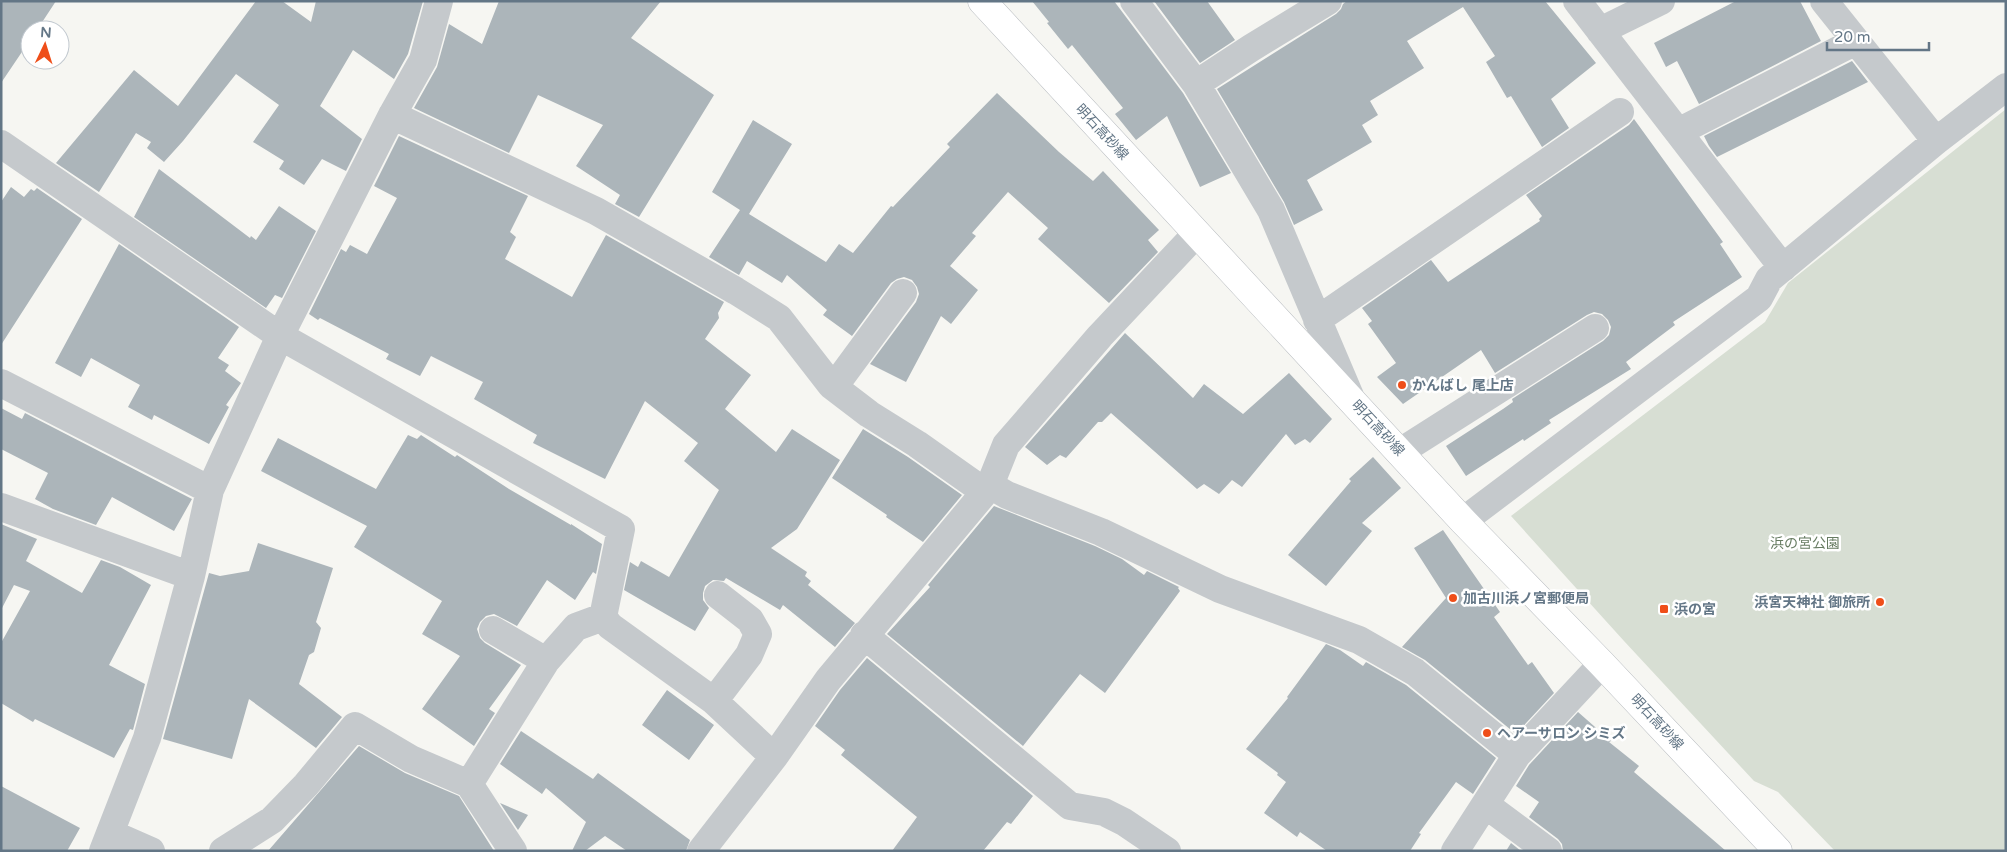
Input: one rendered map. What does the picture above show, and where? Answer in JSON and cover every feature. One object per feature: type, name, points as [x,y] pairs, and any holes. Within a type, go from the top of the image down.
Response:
[{"type":"main road","name":"明石高砂線","points":[[982,1],[1463,521],[1602,664],[1778,851]]},
{"type":"street","points":[[151,851],[107,842],[147,738],[191,576],[210,490],[280,336],[392,115],[423,60],[438,1]]},
{"type":"street","points":[[1134,1],[1196,84],[1270,210],[1350,398]]},
{"type":"street","points":[[1196,84],[1328,1]]},
{"type":"street","points":[[1577,1],[1782,268]]},
{"type":"street","points":[[1600,31],[1660,1]]},
{"type":"street","points":[[1824,1],[1936,141]]},
{"type":"street","points":[[1678,132],[1856,41]]},
{"type":"street","points":[[1463,521],[1759,298],[1769,279],[1936,141],[2006,87]]},
{"type":"street","points":[[1317,320],[1620,112]]},
{"type":"street","points":[[392,115],[596,211],[779,318],[832,385],[869,414],[987,489],[1101,532],[1220,589],[1359,640],[1415,672],[1517,755]]},
{"type":"street","points":[[1,144],[280,336],[621,529],[603,617],[610,626],[714,701],[774,757]]},
{"type":"street","points":[[701,851],[774,757],[828,680],[987,489],[1006,445],[1100,336],[1196,234]]},
{"type":"street","points":[[832,385],[842,376],[903,292]]},
{"type":"street","points":[[1400,452],[1595,328]]},
{"type":"street","points":[[1,383],[210,490]]},
{"type":"street","points":[[1,507],[191,576]]},
{"type":"street","points":[[714,701],[749,655],[758,634],[750,620],[718,595]]},
{"type":"street","points":[[469,784],[546,660],[576,627],[603,617]]},
{"type":"street","points":[[493,630],[546,660]]},
{"type":"street","points":[[864,635],[1070,806],[1104,812],[1124,822],[1167,851]]},
{"type":"street","points":[[1455,851],[1517,755],[1602,664]]},
{"type":"street","points":[[224,851],[272,820],[306,785],[354,726],[411,759],[469,784],[514,851]]},
{"type":"street","points":[[1486,805],[1548,851]]},
{"type":"green space","name":"浜の宮公園","points":[[2006,109],[2006,851],[1835,851],[1778,792],[1754,781],[1511,516],[1765,322],[1788,283]]},
{"type":"building","points":[[1,1],[56,1],[44,20],[20,20],[20,55],[1,83]]},
{"type":"building","points":[[256,1],[282,1],[311,22],[316,1],[423,1],[408,54],[394,79],[353,50],[320,106],[362,139],[346,171],[322,159],[304,185],[279,169],[284,161],[253,142],[279,105],[236,74],[164,162],[147,148],[151,142],[136,133],[99,192],[56,163],[134,70],[178,106]]},
{"type":"building","points":[[499,1],[661,1],[631,38],[714,95],[639,217],[615,204],[620,195],[576,166],[603,125],[538,95],[509,153],[414,108],[437,67],[449,24],[482,44]]},
{"type":"building","points":[[1032,1],[1114,1],[1183,93],[1231,173],[1200,187],[1167,116],[1136,140],[1115,114],[1123,108],[1072,45],[1068,49]]},
{"type":"building","points":[[1154,1],[1207,1],[1235,40],[1200,63]]},
{"type":"building","points":[[1347,1],[1545,1],[1596,63],[1551,99],[1569,128],[1542,147],[1511,96],[1507,98],[1486,62],[1495,56],[1463,7],[1407,41],[1424,68],[1370,101],[1378,115],[1362,125],[1372,142],[1307,180],[1323,210],[1294,225],[1284,202],[1217,89],[1336,14]]},
{"type":"building","points":[[1736,1],[1800,1],[1821,41],[1699,104],[1677,61],[1666,67],[1654,43]]},
{"type":"building","points":[[1852,61],[1868,82],[1717,157],[1709,146],[1704,136]]},
{"type":"building","points":[[997,93],[1059,152],[1093,181],[1103,171],[1159,230],[1148,240],[1158,252],[1109,303],[1038,239],[1048,228],[1008,192],[972,233],[976,236],[950,266],[978,290],[951,324],[941,316],[906,382],[870,364],[916,302],[919,294],[912,280],[904,277],[891,283],[852,336],[823,315],[827,310],[787,275],[782,283],[747,261],[739,275],[709,257],[740,210],[712,192],[753,120],[792,144],[749,214],[826,262],[839,244],[853,253],[891,206],[893,207],[950,147],[947,144]]},
{"type":"building","points":[[1634,119],[1723,242],[1720,244],[1742,277],[1673,322],[1675,325],[1626,362],[1631,369],[1549,420],[1551,423],[1524,441],[1523,439],[1466,476],[1446,446],[1513,402],[1512,399],[1603,341],[1609,335],[1611,327],[1608,320],[1602,314],[1594,312],[1587,315],[1495,373],[1481,350],[1403,404],[1377,377],[1396,363],[1368,324],[1372,321],[1362,308],[1431,260],[1448,282],[1540,221],[1539,219],[1542,216],[1526,195],[1629,125]]},
{"type":"building","points":[[399,136],[528,196],[510,232],[516,237],[505,259],[572,297],[606,235],[724,302],[718,313],[719,318],[705,339],[751,375],[725,409],[776,452],[792,429],[840,460],[797,529],[771,548],[807,572],[805,576],[811,581],[808,585],[855,623],[835,647],[783,605],[780,610],[726,578],[724,581],[713,580],[705,586],[703,600],[709,608],[695,631],[624,590],[630,562],[638,567],[641,561],[669,577],[719,490],[684,461],[698,443],[645,401],[605,479],[533,443],[537,435],[474,399],[483,382],[431,356],[420,376],[386,359],[389,354],[309,314],[341,249],[346,252],[350,245],[367,254],[397,198],[374,186]]},
{"type":"building","points":[[159,169],[250,238],[251,236],[256,240],[279,206],[316,231],[282,298],[275,295],[266,308],[134,217]]},
{"type":"building","points":[[11,187],[24,197],[31,189],[34,191],[37,188],[82,219],[1,345],[1,202]]},
{"type":"building","points":[[119,244],[239,327],[218,358],[229,365],[225,371],[241,383],[226,405],[229,407],[209,444],[154,415],[152,420],[128,407],[140,385],[91,358],[81,377],[55,363]]},
{"type":"building","points":[[1125,333],[1193,398],[1204,384],[1243,414],[1289,373],[1332,419],[1310,443],[1305,439],[1295,445],[1286,434],[1242,487],[1232,480],[1219,494],[1204,484],[1197,489],[1111,413],[1102,422],[1098,422],[1066,458],[1060,455],[1047,465],[1025,447]]},
{"type":"building","points":[[1,408],[22,419],[25,413],[192,499],[174,531],[112,497],[96,525],[53,509],[35,499],[48,473],[1,449]]},
{"type":"building","points":[[863,429],[908,457],[962,495],[923,542],[832,478]]},
{"type":"building","points":[[408,435],[417,439],[421,435],[455,457],[457,455],[509,489],[602,544],[596,574],[593,572],[575,600],[547,580],[517,626],[494,614],[486,616],[480,622],[477,629],[480,638],[521,665],[489,709],[495,713],[474,746],[422,709],[460,656],[422,634],[442,601],[354,547],[367,526],[261,471],[278,438],[376,489]]},
{"type":"building","points":[[1373,457],[1401,488],[1362,523],[1372,531],[1326,586],[1288,555],[1351,481],[1349,479]]},
{"type":"building","points":[[994,506],[1095,546],[1122,559],[1144,575],[1147,571],[1179,587],[1180,591],[1105,693],[1080,674],[1023,746],[887,634],[930,587],[928,585]]},
{"type":"building","points":[[1,524],[37,539],[26,561],[82,593],[101,560],[120,567],[151,585],[109,665],[145,684],[133,730],[130,729],[114,758],[35,719],[33,722],[1,703],[1,643],[30,591],[14,585],[1,610]]},
{"type":"building","points":[[1443,530],[1500,612],[1494,617],[1528,665],[1532,662],[1554,693],[1516,734],[1425,660],[1402,647],[1446,598],[1414,548]]},
{"type":"building","points":[[258,543],[333,568],[316,622],[321,628],[314,652],[309,655],[299,684],[342,717],[316,748],[249,699],[232,759],[163,739],[209,573],[220,576],[249,571]]},
{"type":"building","points":[[1326,644],[1340,650],[1363,666],[1366,662],[1406,685],[1496,758],[1473,794],[1456,782],[1419,833],[1421,834],[1410,851],[1327,851],[1300,832],[1297,837],[1264,813],[1286,782],[1277,775],[1278,773],[1246,749],[1288,698]]},
{"type":"building","points":[[867,658],[1033,796],[1011,824],[1007,822],[983,851],[892,851],[917,817],[841,755],[845,750],[815,726],[840,690]]},
{"type":"building","points":[[667,690],[714,725],[689,760],[642,725]]},
{"type":"building","points":[[1578,712],[1611,741],[1609,742],[1639,766],[1634,772],[1726,851],[1563,851],[1562,844],[1558,839],[1529,817],[1539,802],[1516,786],[1529,765]]},
{"type":"building","points":[[521,731],[593,779],[598,773],[690,840],[686,851],[627,851],[605,836],[585,851],[572,851],[586,822],[546,788],[542,794],[500,764]]},
{"type":"building","points":[[359,746],[405,773],[459,796],[494,851],[268,851]]},
{"type":"building","points":[[1,786],[80,828],[67,851],[1,851]]},
{"type":"building","points":[[500,803],[528,815],[518,830]]},
{"type":"building","points":[[1511,843],[1521,851],[1506,851]]},
{"type":"place","name":"かんばし 尾上店","points":[[1402,385]]},
{"type":"place","name":"加古川浜ノ宮郵便局","points":[[1453,598]]},
{"type":"place","name":"浜宮天神社 御旅所","points":[[1880,602]]},
{"type":"place","name":"浜の宮","points":[[1664,609]]},
{"type":"place","name":"ヘアーサロン シミズ","points":[[1487,733]]}]
